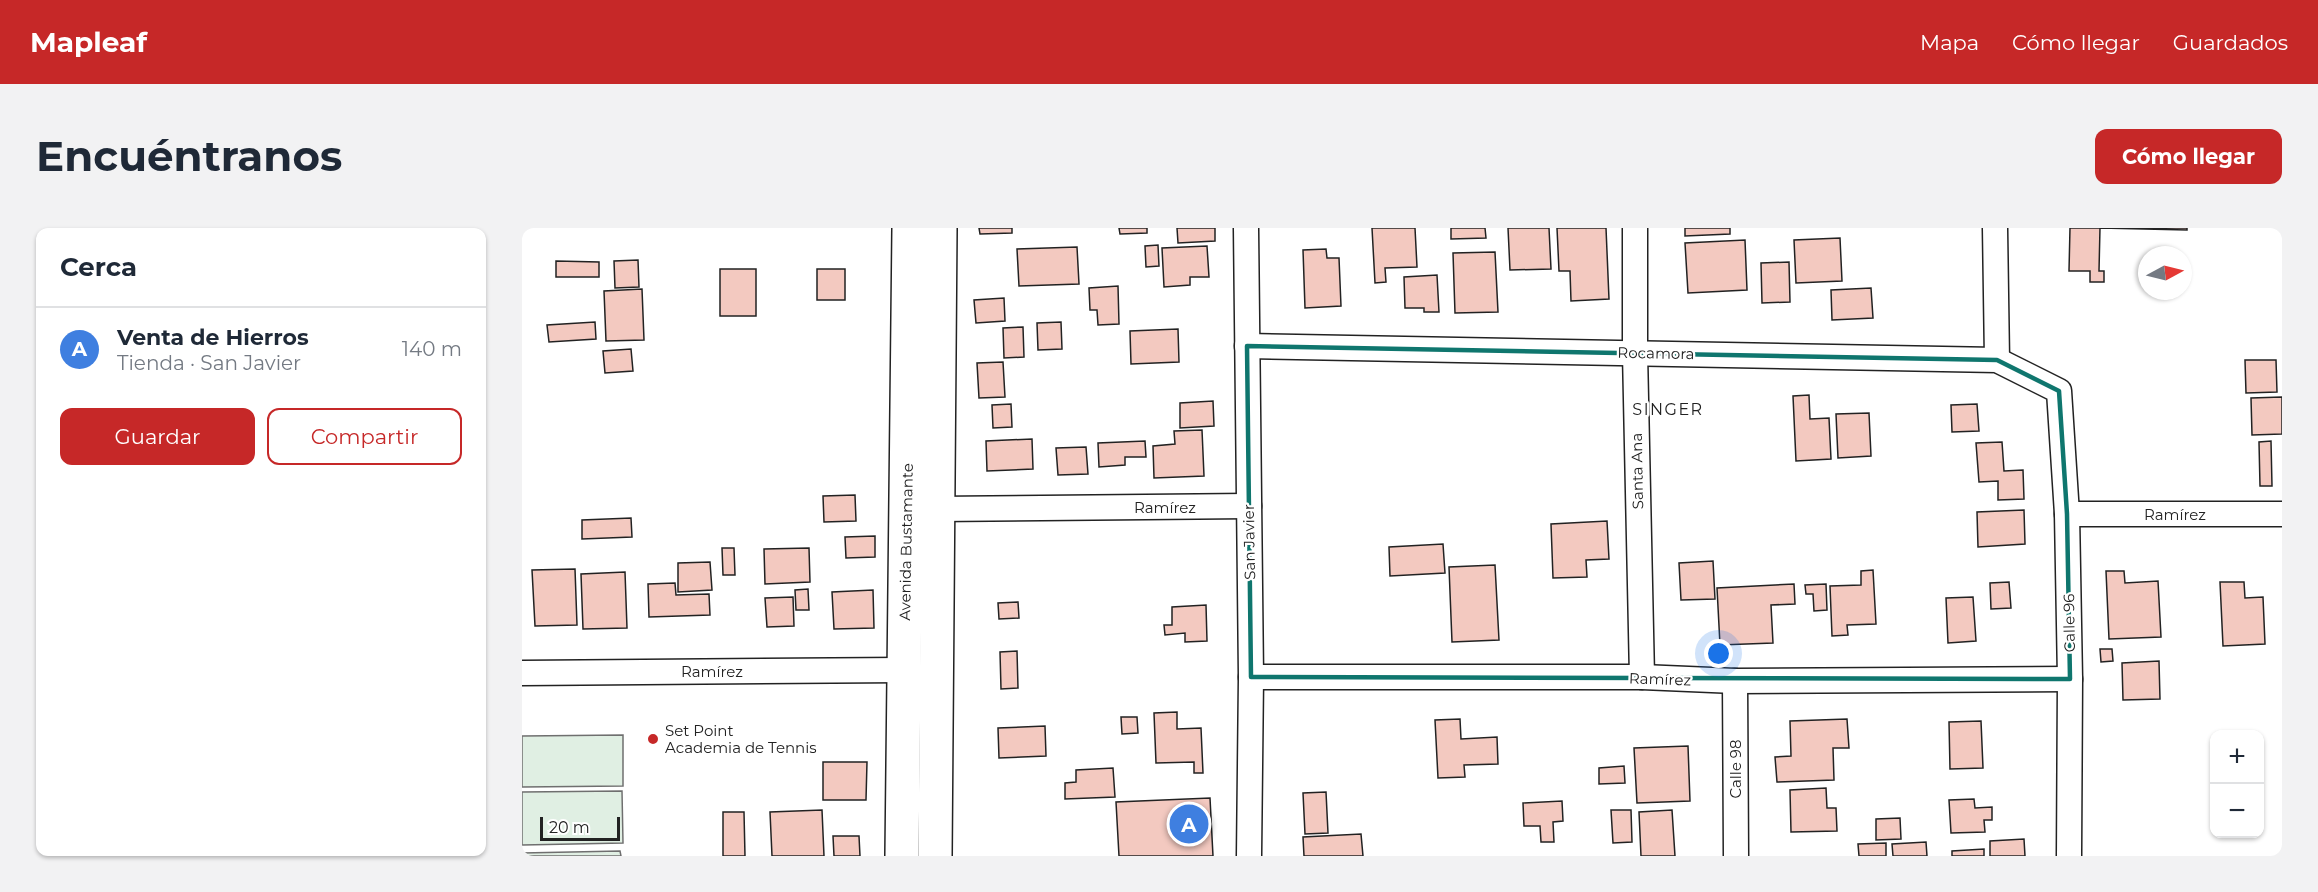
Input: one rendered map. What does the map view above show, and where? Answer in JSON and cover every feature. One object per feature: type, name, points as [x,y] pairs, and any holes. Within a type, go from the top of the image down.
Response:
[{"type":"main road","name":"Avenida Bustamante","points":[[902,856],[909,228]]},
{"type":"main road","name":"Avenida Bustamante","points":[[935,856],[940,228]]},
{"type":"street","name":"San Javier","points":[[1246,228],[1251,677],[1250,856]]},
{"type":"street","name":"Santa Ana","points":[[1635,228],[1635,352],[1642,677]]},
{"type":"street","points":[[1995,228],[1997,360]]},
{"type":"street","name":"Rocamora","points":[[1246,346],[1997,360],[2059,391]]},
{"type":"street","name":"Calle 96","points":[[2059,391],[2067,514],[2070,679],[2068,856]]},
{"type":"street","name":"Ramírez","points":[[937,508],[1249,506]]},
{"type":"street","name":"Ramírez","points":[[2067,514],[2282,514]]},
{"type":"street","name":"Ramírez","points":[[522,673],[903,670]]},
{"type":"street","name":"Ramírez","points":[[1251,677],[1642,677],[1735,681],[2070,679]]},
{"type":"street","name":"Calle 98","points":[[1735,681],[1736,856]]},
{"type":"highlighted area","points":[[1247,346],[1997,360],[2059,391],[2067,514],[2070,679],[1251,677]]},
{"type":"green space","points":[[623,735],[623,786],[522,787],[522,736]]},
{"type":"green space","points":[[622,791],[623,843],[522,845],[522,792]]},
{"type":"green space","points":[[620,851],[621,856],[522,856],[522,853]]},
{"type":"building","points":[[979,228],[1012,228],[1012,233],[980,234]]},
{"type":"building","points":[[1119,228],[1147,228],[1147,233],[1120,234]]},
{"type":"building","points":[[1177,228],[1215,228],[1215,241],[1178,243]]},
{"type":"building","points":[[1372,228],[1415,228],[1417,267],[1385,268],[1386,282],[1375,283]]},
{"type":"building","points":[[1451,228],[1485,228],[1486,238],[1451,239]]},
{"type":"building","points":[[1508,228],[1549,228],[1551,269],[1510,270]]},
{"type":"building","points":[[1557,228],[1606,228],[1609,299],[1571,301],[1570,271],[1559,271]]},
{"type":"building","points":[[1685,228],[1730,228],[1730,234],[1685,236]]},
{"type":"building","points":[[2070,228],[2100,228],[2099,271],[2104,271],[2104,282],[2090,282],[2090,271],[2069,271]]},
{"type":"building","points":[[2100,228],[2187,228],[2187,230]]},
{"type":"building","points":[[1840,238],[1842,281],[1796,283],[1794,240]]},
{"type":"building","points":[[1745,240],[1747,290],[1688,293],[1685,243]]},
{"type":"building","points":[[1158,245],[1159,266],[1146,267],[1145,246]]},
{"type":"building","points":[[1207,246],[1209,277],[1190,277],[1190,285],[1164,287],[1162,248]]},
{"type":"building","points":[[1077,247],[1079,284],[1019,286],[1017,249]]},
{"type":"building","points":[[1326,249],[1327,258],[1339,258],[1341,306],[1305,308],[1303,250]]},
{"type":"building","points":[[1495,252],[1498,312],[1455,313],[1453,253]]},
{"type":"building","points":[[638,260],[639,287],[615,288],[614,261]]},
{"type":"building","points":[[556,261],[599,262],[599,277],[556,277]]},
{"type":"building","points":[[1789,262],[1790,302],[1762,303],[1761,263]]},
{"type":"building","points":[[720,269],[756,269],[756,316],[720,316]]},
{"type":"building","points":[[817,269],[845,269],[845,300],[817,300]]},
{"type":"building","points":[[1437,275],[1439,312],[1424,312],[1424,308],[1405,308],[1404,277]]},
{"type":"building","points":[[1118,286],[1119,324],[1098,325],[1097,310],[1090,310],[1089,288]]},
{"type":"building","points":[[1871,288],[1873,318],[1832,320],[1831,290]]},
{"type":"building","points":[[642,289],[644,340],[606,341],[604,291]]},
{"type":"building","points":[[1004,298],[1005,321],[976,323],[974,300]]},
{"type":"building","points":[[595,322],[596,339],[549,342],[547,325]]},
{"type":"building","points":[[1061,322],[1062,349],[1038,350],[1037,323]]},
{"type":"building","points":[[1023,327],[1024,357],[1004,358],[1003,328]]},
{"type":"building","points":[[1178,329],[1179,362],[1131,364],[1130,331]]},
{"type":"building","points":[[631,349],[633,371],[605,373],[603,351]]},
{"type":"building","points":[[2245,360],[2276,360],[2277,392],[2246,393]]},
{"type":"building","points":[[1003,362],[1005,397],[979,398],[977,363]]},
{"type":"building","points":[[1809,395],[1810,419],[1829,418],[1831,459],[1796,461],[1793,396]]},
{"type":"building","points":[[2282,397],[2282,434],[2252,435],[2251,398]]},
{"type":"building","points":[[1213,401],[1214,426],[1180,428],[1180,403]]},
{"type":"building","points":[[1011,404],[1012,427],[993,428],[992,405]]},
{"type":"building","points":[[1977,404],[1979,431],[1952,432],[1951,405]]},
{"type":"building","points":[[1869,413],[1871,456],[1838,458],[1836,414]]},
{"type":"building","points":[[1202,430],[1204,476],[1154,478],[1153,446],[1175,444],[1174,431]]},
{"type":"building","points":[[1032,439],[1033,469],[987,471],[986,441]]},
{"type":"building","points":[[1145,441],[1146,457],[1125,457],[1125,465],[1099,467],[1098,443]]},
{"type":"building","points":[[2271,441],[2272,486],[2260,486],[2259,442]]},
{"type":"building","points":[[2002,442],[2004,471],[2023,470],[2024,499],[1998,500],[1998,481],[1979,482],[1976,443]]},
{"type":"building","points":[[1086,447],[1088,474],[1058,475],[1056,448]]},
{"type":"building","points":[[855,495],[856,521],[824,522],[823,496]]},
{"type":"building","points":[[2024,510],[2025,544],[1978,547],[1977,512]]},
{"type":"building","points":[[631,518],[632,537],[582,539],[582,520]]},
{"type":"building","points":[[1607,521],[1609,559],[1586,560],[1587,577],[1553,578],[1551,524]]},
{"type":"building","points":[[875,536],[875,557],[846,558],[845,537]]},
{"type":"building","points":[[1443,544],[1445,573],[1390,576],[1389,547]]},
{"type":"building","points":[[722,548],[734,548],[735,575],[723,575]]},
{"type":"building","points":[[809,548],[810,582],[765,584],[764,549]]},
{"type":"building","points":[[1713,561],[1715,599],[1681,600],[1679,563]]},
{"type":"building","points":[[710,562],[712,590],[678,592],[678,563]]},
{"type":"building","points":[[1495,565],[1499,640],[1452,642],[1449,567]]},
{"type":"building","points":[[575,569],[577,625],[535,626],[532,570]]},
{"type":"building","points":[[1873,570],[1876,624],[1847,625],[1848,635],[1832,636],[1830,586],[1861,585],[1861,571]]},
{"type":"building","points":[[2106,571],[2124,571],[2125,583],[2158,581],[2161,637],[2109,639]]},
{"type":"building","points":[[625,572],[627,628],[583,629],[581,574]]},
{"type":"building","points":[[2009,582],[2011,608],[1991,609],[1990,583]]},
{"type":"building","points":[[2220,582],[2244,582],[2245,598],[2263,597],[2265,644],[2223,646]]},
{"type":"building","points":[[675,583],[676,595],[709,594],[710,615],[649,617],[648,584]]},
{"type":"building","points":[[1794,584],[1795,604],[1771,605],[1773,643],[1720,645],[1717,588]]},
{"type":"building","points":[[1826,584],[1827,610],[1814,611],[1813,594],[1806,594],[1805,585]]},
{"type":"building","points":[[808,589],[809,610],[796,610],[795,590]]},
{"type":"building","points":[[873,590],[874,628],[834,629],[832,592]]},
{"type":"building","points":[[793,597],[794,626],[767,627],[765,598]]},
{"type":"building","points":[[1973,597],[1976,641],[1948,643],[1946,598]]},
{"type":"building","points":[[1018,602],[1019,618],[999,619],[998,603]]},
{"type":"building","points":[[1206,605],[1207,641],[1185,642],[1185,633],[1165,635],[1164,625],[1172,625],[1172,607]]},
{"type":"building","points":[[2100,649],[2112,649],[2113,661],[2101,662]]},
{"type":"building","points":[[1017,651],[1018,688],[1001,689],[1000,652]]},
{"type":"building","points":[[2159,661],[2160,699],[2123,700],[2122,663]]},
{"type":"building","points":[[1177,712],[1177,729],[1201,728],[1203,773],[1194,773],[1194,762],[1156,763],[1154,713]]},
{"type":"building","points":[[1121,717],[1137,717],[1138,733],[1122,734]]},
{"type":"building","points":[[1460,719],[1461,739],[1497,737],[1498,764],[1464,765],[1465,777],[1438,778],[1435,720]]},
{"type":"building","points":[[1847,719],[1849,748],[1833,748],[1834,780],[1777,782],[1775,757],[1791,756],[1790,721]]},
{"type":"building","points":[[1981,721],[1983,768],[1950,769],[1949,722]]},
{"type":"building","points":[[1045,726],[1046,756],[999,758],[998,728]]},
{"type":"building","points":[[1688,746],[1690,801],[1637,803],[1634,748]]},
{"type":"building","points":[[823,762],[867,762],[866,800],[823,800]]},
{"type":"building","points":[[1624,766],[1625,783],[1599,784],[1599,768]]},
{"type":"building","points":[[1113,768],[1115,797],[1065,799],[1065,783],[1076,782],[1076,770]]},
{"type":"building","points":[[1826,788],[1827,808],[1836,808],[1837,831],[1791,832],[1790,790]]},
{"type":"building","points":[[1326,792],[1328,833],[1305,834],[1303,793]]},
{"type":"building","points":[[1210,798],[1213,856],[1119,856],[1116,802]]},
{"type":"building","points":[[1974,799],[1975,808],[1992,807],[1992,820],[1984,820],[1985,832],[1951,833],[1949,800]]},
{"type":"building","points":[[1562,801],[1563,821],[1553,822],[1554,842],[1541,842],[1540,826],[1524,826],[1523,803]]},
{"type":"building","points":[[822,810],[824,856],[772,856],[770,812]]},
{"type":"building","points":[[1611,810],[1631,810],[1632,842],[1613,843]]},
{"type":"building","points":[[1672,810],[1675,856],[1641,856],[1639,812]]},
{"type":"building","points":[[723,812],[744,812],[745,856],[723,856]]},
{"type":"building","points":[[1900,818],[1901,839],[1876,840],[1876,819]]},
{"type":"building","points":[[1361,834],[1363,856],[1304,856],[1303,837]]},
{"type":"building","points":[[833,836],[859,836],[860,856],[834,856]]},
{"type":"building","points":[[2024,839],[2025,856],[1990,856],[1990,841]]},
{"type":"building","points":[[1926,842],[1927,856],[1893,856],[1892,844]]},
{"type":"building","points":[[1886,843],[1886,856],[1859,856],[1858,844]]},
{"type":"building","points":[[1984,849],[1984,856],[1952,856],[1952,851]]},
{"type":"place","name":"Set Point Academia de Tennis","points":[[653,739]]},
{"type":"place","name":"Venta de Hierros","points":[[1189,824]]},
{"type":"district","name":"SINGER","points":[[1668,409]]}]
